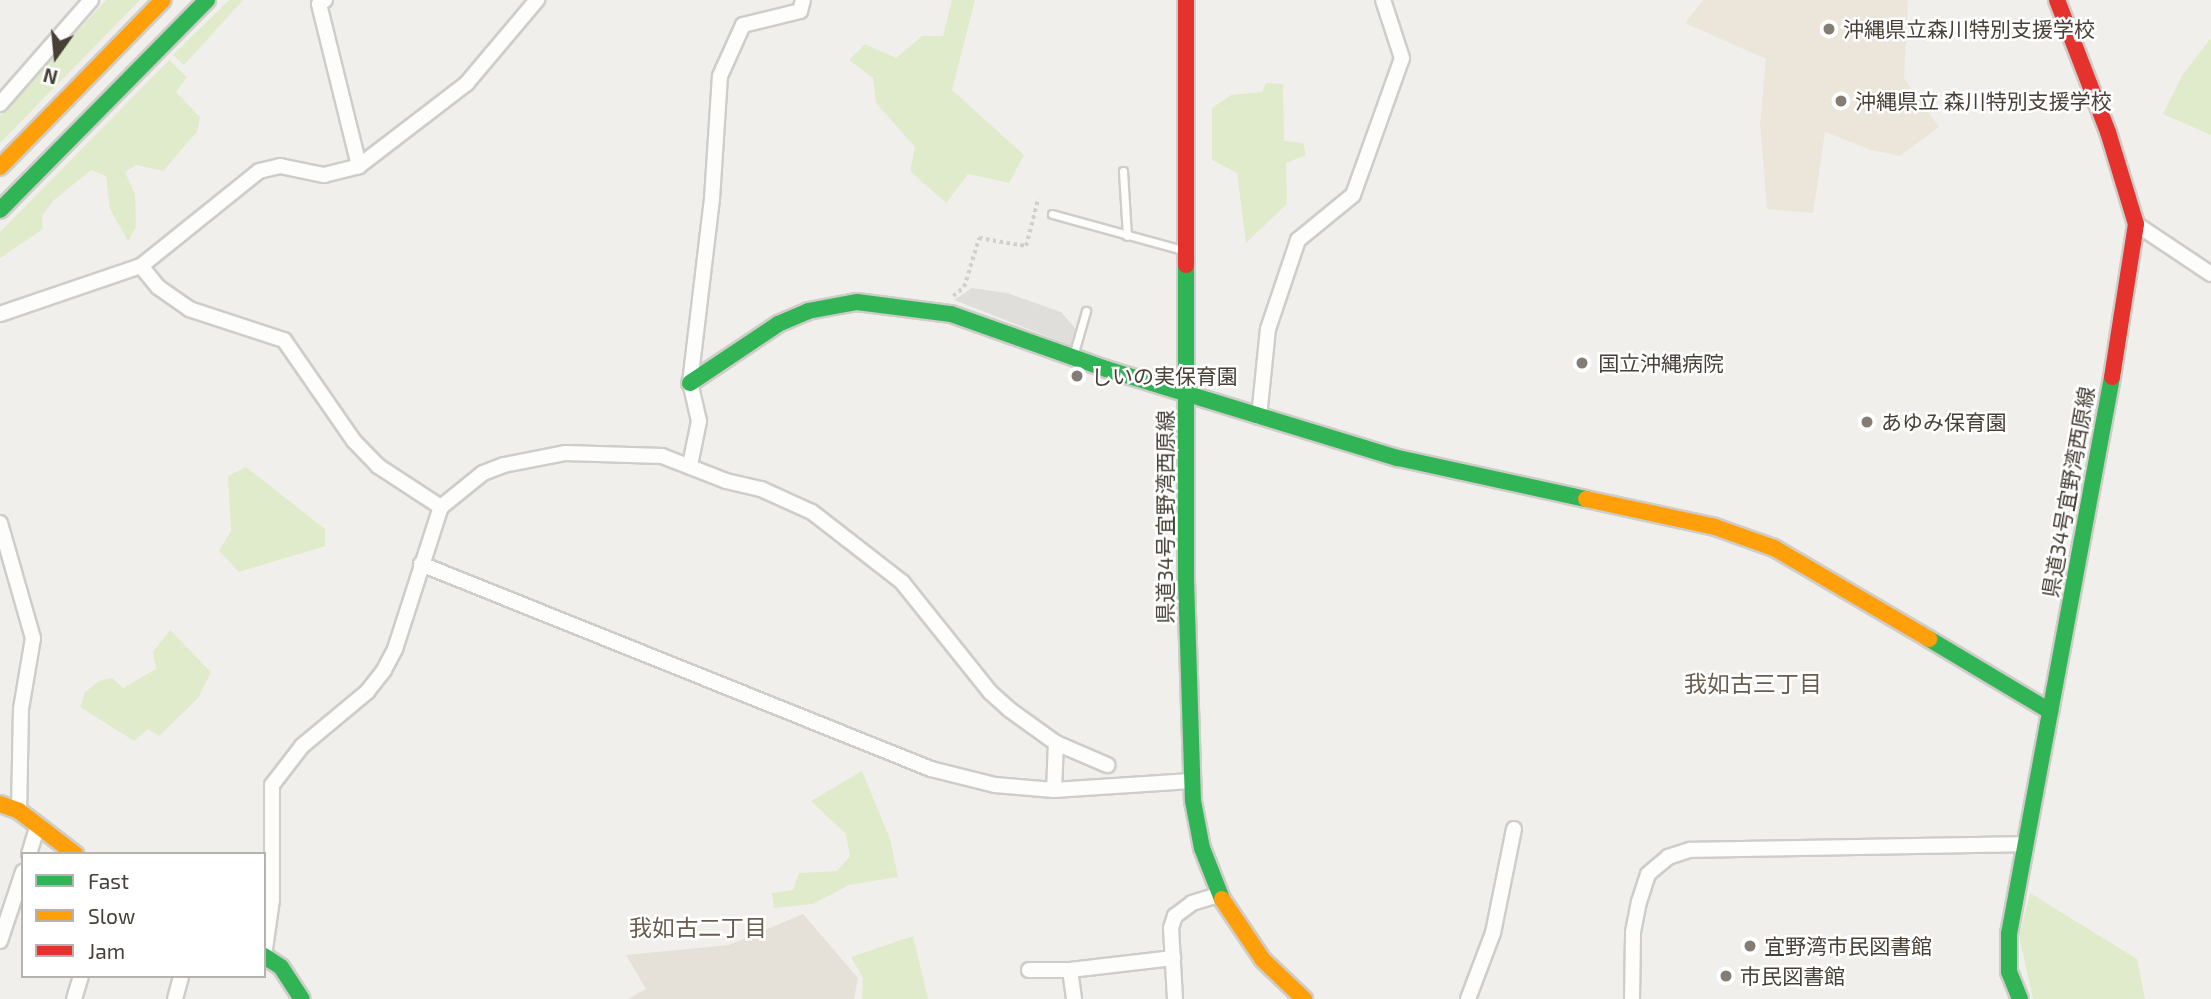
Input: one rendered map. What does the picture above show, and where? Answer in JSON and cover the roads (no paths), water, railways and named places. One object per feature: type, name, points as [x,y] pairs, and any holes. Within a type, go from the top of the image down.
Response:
[{"type":"main road","points":[[0,167],[163,0]]},
{"type":"main road","points":[[0,210],[207,0]]},
{"type":"main road","name":"県道34号宜野湾西原線","points":[[1185,0],[1184,392],[1191,781],[1202,848],[1219,895],[1263,960],[1304,999]]},
{"type":"main road","name":"県道34号宜野湾西原線","points":[[2020,999],[2007,959],[2025,845],[2130,278],[2136,224],[2108,132],[2057,0]]},
{"type":"main road","points":[[690,383],[778,324],[807,311],[856,302],[936,312],[1259,417],[1398,458],[1715,527],[1774,548],[2050,711]]},
{"type":"main road","points":[[0,804],[19,811],[73,852]]},
{"type":"main road","points":[[266,957],[281,967],[302,999]]},
{"type":"street","points":[[0,103],[91,0]]},
{"type":"street","points":[[325,0],[320,4],[359,166]]},
{"type":"street","points":[[0,314],[141,266],[259,172],[280,166],[324,175],[359,166],[467,83],[536,0]]},
{"type":"street","points":[[690,466],[699,421],[690,383],[712,199],[720,76],[743,25],[800,11],[803,0]]},
{"type":"street","points":[[1259,417],[1268,329],[1298,240],[1353,195],[1402,58],[1383,0]]},
{"type":"street","points":[[2136,224],[2211,274]]},
{"type":"street","points":[[141,266],[158,287],[189,309],[284,340],[362,450],[406,487],[441,507]]},
{"type":"street","points":[[266,942],[272,900],[272,785],[302,746],[367,692],[384,670],[395,649],[441,507],[483,473],[566,453],[662,456],[761,489],[812,512],[846,535],[902,582],[990,692],[1056,743],[1107,765]]},
{"type":"street","points":[[0,523],[33,638],[21,709],[19,811]]},
{"type":"street","points":[[421,564],[931,769],[995,785],[1054,790],[1191,781]]},
{"type":"street","points":[[1054,790],[1056,743]]},
{"type":"street","points":[[30,852],[38,824]]},
{"type":"street","points":[[1468,999],[1493,933],[1514,829]]},
{"type":"street","points":[[1632,999],[1633,932],[1639,902],[1648,874],[1668,857],[1690,850],[2025,845]]},
{"type":"street","points":[[0,941],[21,878]]},
{"type":"street","points":[[1175,999],[1175,916],[1192,903],[1219,895]]},
{"type":"street","points":[[1028,970],[1070,970],[1173,958]]},
{"type":"street","points":[[1070,970],[1074,999]]},
{"type":"street","points":[[74,999],[80,978]]},
{"type":"street","points":[[175,999],[180,978]]},
{"type":"lane","points":[[1123,172],[1127,236]]},
{"type":"lane","points":[[1052,214],[1184,250]]},
{"type":"lane","points":[[1073,356],[1086,311]]},
{"type":"place","name":"沖縄県立森川特別支援学校","points":[[1829,29]]},
{"type":"place","name":"沖縄県立 森川特別支援学校","points":[[1841,101]]},
{"type":"place","name":"国立沖縄病院","points":[[1582,363]]},
{"type":"place","name":"しいの実保育園","points":[[1077,376]]},
{"type":"place","name":"あゆみ保育園","points":[[1867,422]]},
{"type":"place","name":"宜野湾市民図書館","points":[[1750,946]]},
{"type":"place","name":"市民図書館","points":[[1726,976]]},
{"type":"district","name":"我如古三丁目","points":[[1753,683]]},
{"type":"district","name":"我如古二丁目","points":[[698,927]]}]
